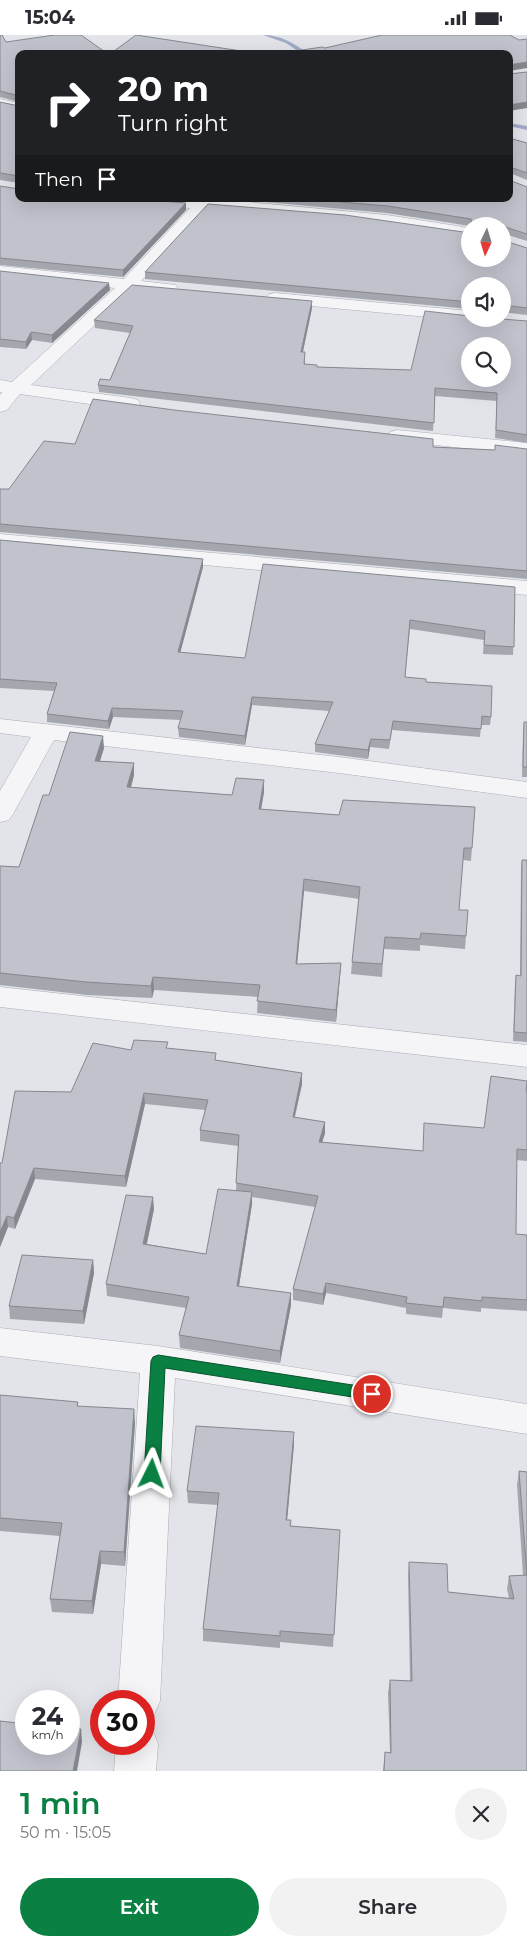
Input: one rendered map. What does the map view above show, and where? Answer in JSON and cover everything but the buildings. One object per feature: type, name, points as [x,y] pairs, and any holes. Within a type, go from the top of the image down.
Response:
[{"type":"street","points":[[0,103],[15,106]]},
{"type":"street","points":[[0,406],[8,387],[128,285],[203,202]]},
{"type":"street","points":[[214,202],[350,215],[461,231]]},
{"type":"street","points":[[0,271],[188,291]]},
{"type":"street","points":[[257,297],[461,315]]},
{"type":"street","points":[[8,387],[154,408]]},
{"type":"street","points":[[381,434],[527,449]]},
{"type":"street","points":[[0,540],[527,588]]},
{"type":"street","points":[[0,726],[45,733],[338,765],[527,790]]},
{"type":"street","points":[[0,814],[45,733]]},
{"type":"street","points":[[0,997],[527,1056]]},
{"type":"street","points":[[0,1342],[158,1361],[527,1419]]},
{"type":"street","points":[[140,1690],[158,1361]]},
{"type":"street","points":[[135,1771],[136,1755]]},
{"type":"waterway","points":[[265,35],[288,42],[300,50]]},
{"type":"waterway","points":[[513,126],[527,128]]},
{"type":"route","points":[[152,1474],[158,1361],[372,1394]]}]
